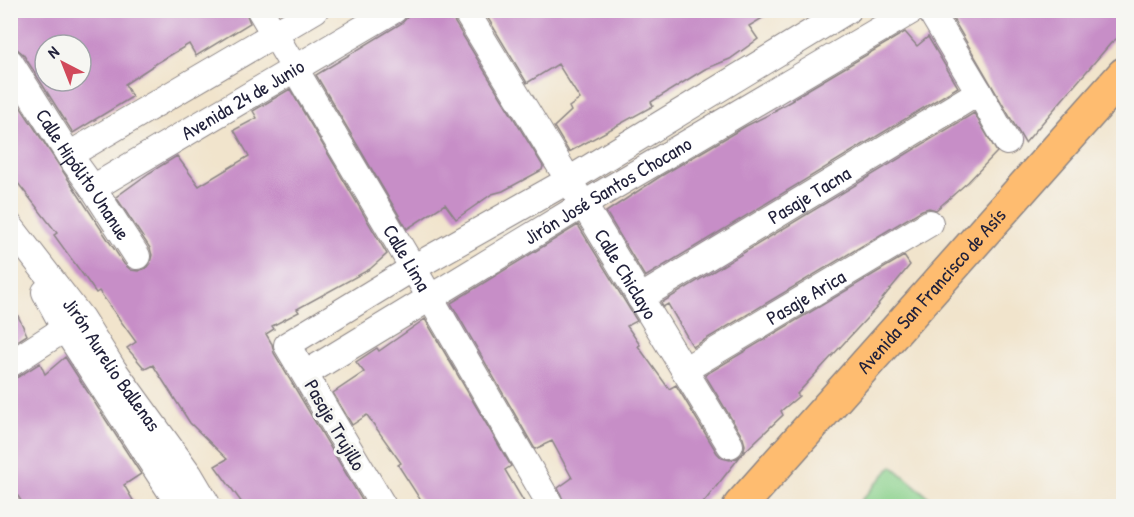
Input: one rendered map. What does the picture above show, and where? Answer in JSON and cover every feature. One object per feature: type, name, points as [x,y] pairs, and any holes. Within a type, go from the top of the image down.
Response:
[{"type":"highway","name":"Avenida San Francisco de Asís","points":[[740,507],[1124,74]]},
{"type":"street","name":"Calle Lima","points":[[260,10],[551,507]]},
{"type":"street","name":"Avenida 24 de Junio","points":[[69,155],[315,10]]},
{"type":"street","name":"Avenida 24 de Junio","points":[[93,188],[394,10]]},
{"type":"street","name":"Calle Chiclayo","points":[[465,10],[730,445]]},
{"type":"street","name":"Jirón José Santos Chocano","points":[[287,345],[413,268],[569,180],[848,10]]},
{"type":"street","name":"Jirón José Santos Chocano","points":[[305,374],[584,204],[913,10]]},
{"type":"street","points":[[930,10],[1007,142]]},
{"type":"street","name":"Calle Hipólito Unanue","points":[[10,62],[137,256]]},
{"type":"street","name":"Pasaje Tacna","points":[[640,298],[979,92]]},
{"type":"street","name":"Pasaje Arica","points":[[684,370],[930,223]]},
{"type":"street","name":"Jirón Aurelio Ballenas","points":[[10,227],[73,324],[180,507]]},
{"type":"street","points":[[10,364],[73,324]]},
{"type":"street","name":"Jirón Aurelio Ballenas","points":[[73,324],[112,369],[189,474],[208,507]]},
{"type":"street","name":"Pasaje Trujillo","points":[[287,345],[383,507]]},
{"type":"green space","points":[[892,466],[939,506],[856,506]]},
{"type":"building","points":[[10,10],[245,10],[250,23],[196,56],[189,44],[157,63],[125,84],[132,97],[73,133],[48,93],[93,93],[93,33],[33,33],[33,70],[17,49],[10,47]]},
{"type":"building","points":[[414,10],[450,10],[452,18],[543,166],[542,170],[503,191],[492,194],[456,219],[445,204],[407,229],[316,75],[402,23]]},
{"type":"building","points":[[483,10],[776,10],[749,26],[758,39],[730,59],[705,69],[651,102],[653,106],[569,152],[554,127],[571,111],[569,107],[580,99],[558,64],[527,83]]},
{"type":"building","points":[[963,10],[1124,10],[1124,33],[1111,43],[1025,143],[953,19]]},
{"type":"building","points":[[905,32],[917,46],[928,37],[958,87],[645,277],[606,212],[661,176],[776,111],[792,99]]},
{"type":"building","points":[[290,89],[387,254],[370,269],[297,309],[299,312],[272,326],[274,329],[266,334],[274,353],[366,507],[245,507],[215,466],[227,459],[190,423],[153,365],[145,369],[127,348],[136,342],[99,291],[96,293],[54,235],[57,233],[10,173],[10,91],[124,264],[131,270],[138,271],[146,268],[150,263],[152,255],[150,248],[116,197],[177,156],[199,186],[249,156],[234,130],[257,118],[253,111]]},
{"type":"building","points":[[974,113],[997,152],[936,210],[929,208],[922,210],[693,347],[668,304],[663,307],[661,303]]},
{"type":"building","points":[[578,225],[637,321],[627,326],[640,345],[638,346],[669,389],[676,385],[717,453],[722,458],[730,460],[743,453],[745,445],[743,438],[705,375],[904,256],[910,265],[879,305],[797,394],[799,396],[781,411],[783,415],[742,454],[700,507],[566,507],[558,488],[572,478],[552,441],[535,449],[451,303]]},
{"type":"building","points":[[10,299],[27,335],[10,346]]},
{"type":"building","points":[[425,319],[511,466],[505,470],[527,507],[425,507],[398,465],[401,463],[367,415],[352,425],[333,393],[364,372],[356,362],[377,348],[379,351]]},
{"type":"building","points":[[65,357],[141,474],[124,485],[137,507],[25,507],[10,484],[10,379],[18,377],[40,363],[45,374]]}]
